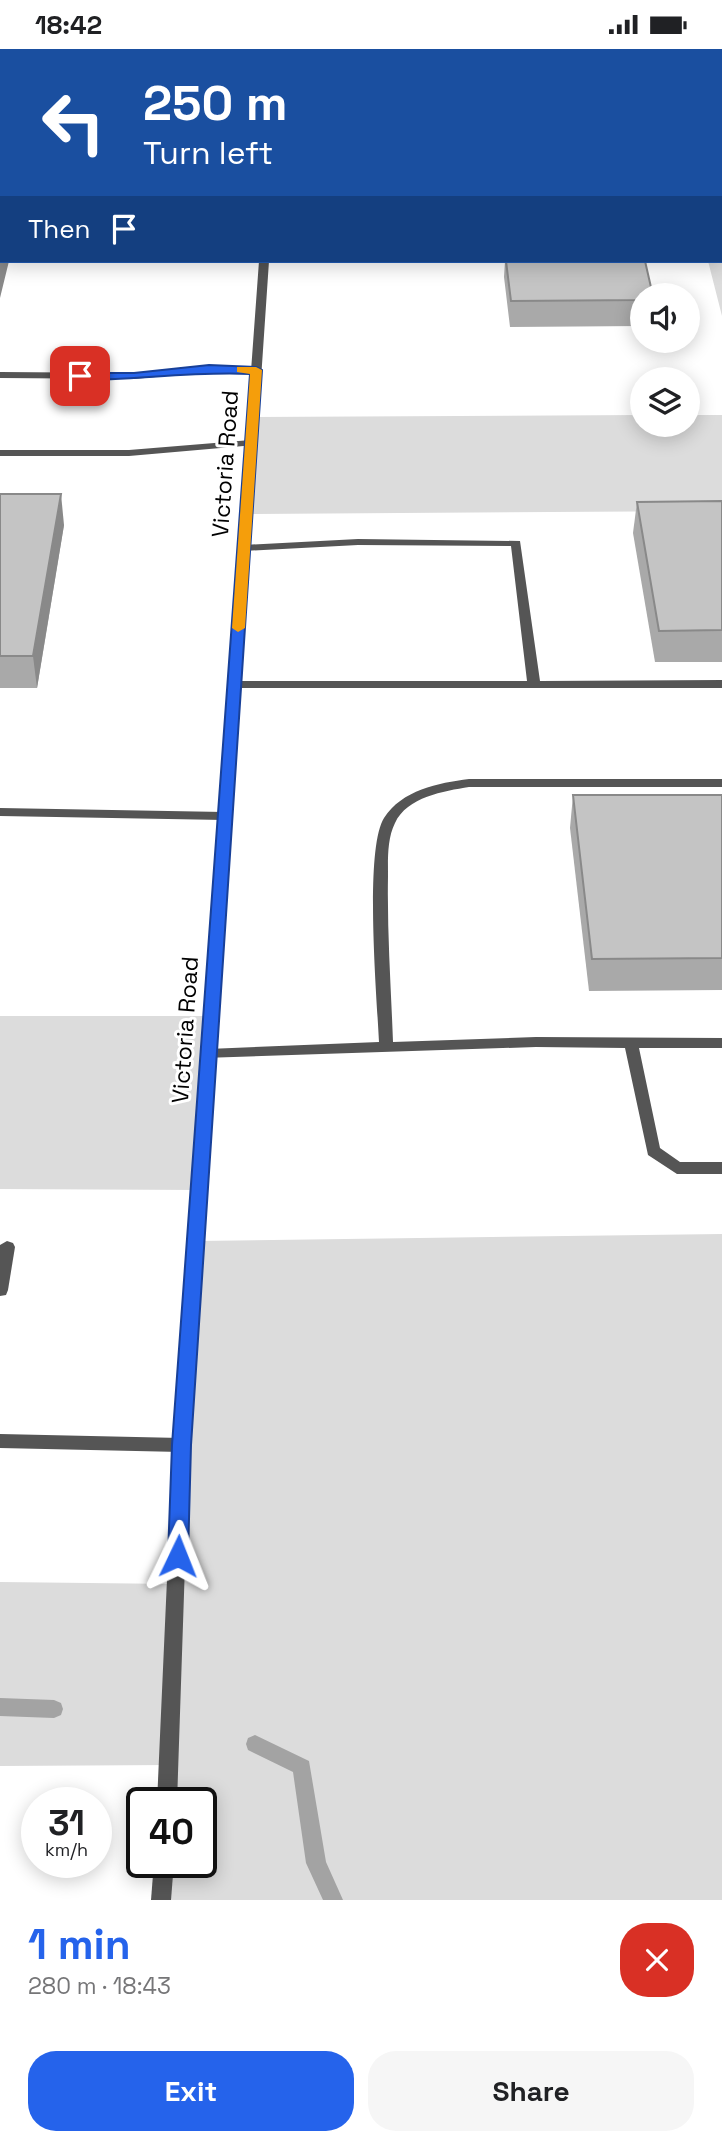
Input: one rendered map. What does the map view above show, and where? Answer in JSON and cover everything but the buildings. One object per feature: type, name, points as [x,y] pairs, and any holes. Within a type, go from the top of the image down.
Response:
[{"type":"street","name":"Victoria Road","points":[[168,1787],[181,1445],[264,263]]},
{"type":"street","points":[[0,375],[134,376],[209,369],[256,370]]},
{"type":"street","points":[[0,453],[130,453],[251,443]]},
{"type":"street","points":[[244,548],[358,542],[516,543],[534,685]]},
{"type":"street","points":[[234,685],[722,684]]},
{"type":"street","points":[[386,1048],[381,855],[388,823],[407,802],[434,788],[469,783],[722,783]]},
{"type":"street","points":[[0,812],[224,816]]},
{"type":"street","points":[[208,1054],[536,1042],[722,1043]]},
{"type":"street","points":[[631,1043],[653,1151],[677,1168],[722,1168]]},
{"type":"street","points":[[0,1290],[7,1247]]},
{"type":"street","points":[[0,1441],[181,1445]]},
{"type":"street","points":[[161,1900],[163,1878]]},
{"type":"shaded area","points":[[709,263],[722,263],[722,316]]},
{"type":"shaded area","points":[[630,415],[630,437],[700,437],[700,415],[722,415],[722,511],[244,514],[250,417]]},
{"type":"shaded area","points":[[0,1016],[210,1016],[199,1190],[0,1189]]},
{"type":"shaded area","points":[[722,1234],[722,1900],[161,1900],[163,1878],[217,1878],[217,1787],[168,1787],[170,1765],[0,1766],[0,1582],[176,1584],[198,1241]]},
{"type":"waterway","points":[[0,1707],[54,1709]]},
{"type":"waterway","points":[[255,1744],[302,1767],[316,1863],[333,1900]]},
{"type":"slow traffic","points":[[238,628],[256,370],[242,370]]},
{"type":"route","points":[[80,376],[134,376],[209,369],[256,370],[181,1445],[178,1556]]}]
